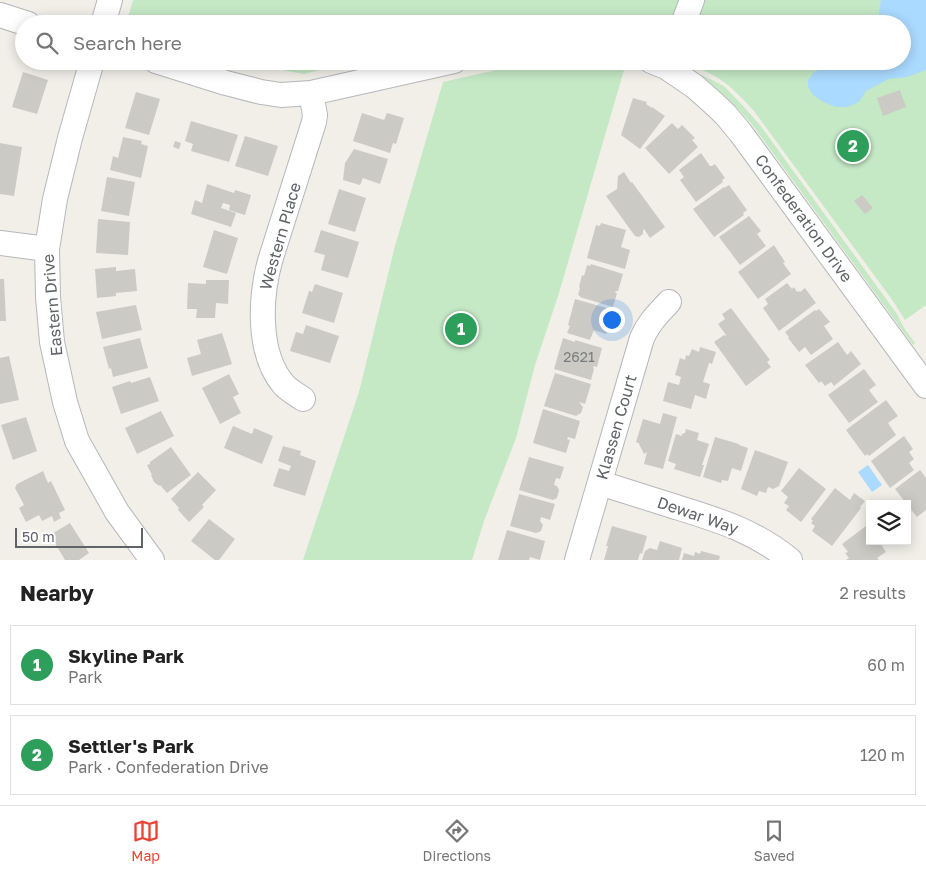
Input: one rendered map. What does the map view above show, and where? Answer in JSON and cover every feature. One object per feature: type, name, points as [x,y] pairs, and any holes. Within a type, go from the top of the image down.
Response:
[{"type":"street","points":[[106,15],[110,0]]},
{"type":"street","points":[[686,15],[692,0]]},
{"type":"street","points":[[0,15],[15,20]]},
{"type":"street","name":"Eastern Drive","points":[[89,70],[55,199],[47,249],[48,296],[52,342],[65,402],[77,441],[117,512],[152,560]]},
{"type":"street","points":[[185,70],[226,83],[281,95],[311,93],[414,70]]},
{"type":"street","name":"Confederation Drive","points":[[671,70],[710,100],[740,132],[926,386]]},
{"type":"street","name":"Western Place","points":[[303,399],[286,387],[273,367],[265,337],[263,304],[265,282],[270,262],[314,122],[315,115],[311,93]]},
{"type":"street","points":[[0,242],[47,249]]},
{"type":"street","name":"Klassen Court","points":[[578,560],[642,338],[652,319],[669,302]]},
{"type":"street","name":"Dewar Way","points":[[600,483],[726,523],[765,542],[790,560]]},
{"type":"green space","points":[[133,0],[926,0],[926,305],[905,320],[754,111],[728,85],[703,70],[911,70],[911,15],[129,15]]},
{"type":"green space","points":[[282,70],[320,70],[304,74]]},
{"type":"green space","points":[[496,70],[624,70],[559,293],[535,365],[516,438],[484,521],[472,560],[303,560],[359,392],[395,246],[443,82]]},
{"type":"green space","points":[[702,75],[724,86],[760,125],[897,314],[915,343],[913,345],[751,123],[728,98]]},
{"type":"water","points":[[881,0],[926,0],[926,70],[907,77],[889,79],[866,91],[859,102],[847,107],[836,107],[823,102],[812,94],[808,86],[808,80],[814,72],[819,70],[911,70],[911,15],[878,15]]},
{"type":"water","points":[[868,465],[882,485],[872,492],[858,472]]},
{"type":"building","points":[[23,72],[48,80],[37,114],[12,107]]},
{"type":"building","points":[[900,90],[906,107],[883,116],[877,98]]},
{"type":"building","points":[[136,92],[160,99],[149,135],[125,128]]},
{"type":"building","points":[[633,98],[647,102],[646,104],[665,116],[640,149],[621,135]]},
{"type":"building","points":[[362,113],[384,120],[387,113],[404,118],[396,144],[393,143],[390,153],[353,141]]},
{"type":"building","points":[[191,121],[238,135],[229,162],[191,151],[193,144],[185,141]]},
{"type":"building","points":[[672,123],[678,129],[682,125],[695,138],[692,140],[698,147],[669,174],[645,148]]},
{"type":"building","points":[[245,136],[278,146],[268,176],[235,166]]},
{"type":"building","points":[[123,137],[142,141],[141,144],[148,146],[141,178],[110,170],[113,156],[118,158]]},
{"type":"building","points":[[175,141],[181,143],[179,149],[173,147]]},
{"type":"building","points":[[0,143],[22,147],[14,196],[0,194]]},
{"type":"building","points":[[354,149],[388,159],[380,184],[363,178],[360,185],[343,180],[345,163]]},
{"type":"building","points":[[701,153],[710,166],[715,164],[725,178],[722,180],[723,182],[696,202],[680,180],[684,177],[679,170]]},
{"type":"building","points":[[624,172],[665,227],[650,238],[644,229],[643,234],[639,237],[635,236],[606,196],[617,189],[618,176]]},
{"type":"building","points":[[107,177],[135,182],[129,216],[101,211]]},
{"type":"building","points":[[207,184],[234,193],[235,190],[251,195],[245,215],[229,210],[230,205],[223,203],[221,208],[236,213],[231,227],[191,214],[195,200],[202,203]]},
{"type":"building","points":[[729,185],[747,210],[743,213],[744,215],[714,237],[693,209]]},
{"type":"building","points":[[339,189],[366,198],[355,232],[328,224]]},
{"type":"building","points":[[862,195],[873,208],[865,214],[854,201]]},
{"type":"building","points":[[749,216],[761,231],[757,234],[766,246],[740,265],[719,237]]},
{"type":"building","points":[[98,219],[130,222],[128,255],[96,253]]},
{"type":"building","points":[[601,223],[626,230],[621,247],[630,250],[625,269],[587,258],[596,225],[600,226]]},
{"type":"building","points":[[214,230],[238,238],[227,274],[203,267]]},
{"type":"building","points":[[321,230],[359,242],[348,278],[321,270],[325,255],[314,252]]},
{"type":"building","points":[[774,245],[791,274],[758,299],[738,272]]},
{"type":"building","points":[[591,264],[623,274],[618,291],[615,293],[617,293],[613,307],[578,295],[582,275],[584,276],[587,265],[590,266]]},
{"type":"building","points":[[116,267],[116,271],[135,269],[137,291],[116,293],[116,296],[97,298],[95,269]]},
{"type":"building","points":[[0,279],[4,279],[6,321],[0,321]]},
{"type":"building","points":[[206,280],[229,280],[228,304],[216,303],[215,318],[196,318],[197,309],[187,309],[188,283],[206,284]]},
{"type":"building","points":[[787,283],[792,289],[794,287],[797,292],[805,288],[816,303],[779,331],[763,308],[768,304],[765,299]]},
{"type":"building","points":[[315,284],[343,293],[334,323],[302,313],[309,291],[312,292]]},
{"type":"building","points":[[575,299],[610,309],[609,311],[612,312],[606,334],[594,330],[590,340],[567,333]]},
{"type":"building","points":[[136,305],[142,330],[102,339],[96,312]]},
{"type":"building","points":[[731,308],[770,360],[767,362],[771,367],[746,386],[714,342],[726,335],[718,324],[725,319],[722,314]]},
{"type":"building","points":[[819,309],[830,322],[824,326],[833,339],[811,355],[805,347],[799,352],[785,332]]},
{"type":"building","points":[[306,325],[339,336],[330,363],[290,351],[296,332],[303,334]]},
{"type":"building","points":[[222,333],[232,364],[192,376],[187,358],[201,354],[197,340]]},
{"type":"building","points":[[140,338],[148,368],[113,377],[103,347]]},
{"type":"building","points":[[563,338],[602,348],[597,367],[594,366],[593,368],[591,380],[554,369]]},
{"type":"building","points":[[838,342],[847,355],[851,351],[861,364],[834,386],[831,382],[825,386],[821,381],[819,383],[805,365]]},
{"type":"building","points":[[700,347],[716,352],[712,364],[709,363],[703,382],[710,384],[706,399],[695,395],[691,409],[663,401],[668,382],[679,385],[681,377],[675,375],[680,358],[685,360],[686,355],[689,356],[692,349],[699,352]]},
{"type":"building","points":[[9,356],[19,400],[0,404],[0,358]]},
{"type":"building","points":[[864,369],[876,385],[869,390],[878,402],[849,423],[828,395]]},
{"type":"building","points":[[555,373],[591,384],[585,404],[579,402],[583,407],[581,413],[576,416],[544,406]]},
{"type":"building","points":[[229,374],[239,394],[233,397],[241,413],[220,424],[202,388]]},
{"type":"building","points":[[150,377],[159,401],[121,414],[112,387]]},
{"type":"building","points":[[886,400],[898,416],[888,423],[896,435],[869,456],[867,454],[865,456],[846,430]]},
{"type":"building","points":[[543,409],[580,421],[575,439],[568,437],[567,439],[570,440],[566,453],[533,443]]},
{"type":"building","points":[[161,411],[174,436],[137,454],[125,428]]},
{"type":"building","points":[[663,413],[677,417],[663,469],[644,464],[647,452],[644,454],[640,444],[636,442],[643,419],[660,424]]},
{"type":"building","points":[[26,417],[37,451],[13,460],[1,425]]},
{"type":"building","points":[[233,426],[252,434],[254,428],[273,436],[262,464],[224,448]]},
{"type":"building","points":[[686,429],[699,433],[697,440],[709,444],[700,477],[674,469],[676,464],[668,461],[676,434],[682,436]]},
{"type":"building","points":[[904,436],[913,449],[909,452],[914,459],[909,463],[914,470],[890,488],[871,461]]},
{"type":"building","points":[[715,437],[748,448],[741,471],[732,468],[728,481],[722,480],[721,483],[703,477]]},
{"type":"building","points":[[283,446],[301,451],[300,455],[316,461],[305,496],[273,486],[279,468],[289,471],[291,466],[278,461]]},
{"type":"building","points":[[171,447],[191,475],[167,493],[160,485],[154,482],[147,465]]},
{"type":"building","points":[[755,450],[788,462],[779,486],[773,489],[768,487],[766,493],[759,491],[757,496],[741,489]]},
{"type":"building","points":[[529,457],[564,467],[560,479],[556,478],[554,485],[559,490],[557,498],[553,500],[519,490]]},
{"type":"building","points":[[799,468],[826,489],[801,522],[786,510],[789,506],[784,503],[788,497],[781,491]]},
{"type":"building","points":[[920,470],[926,478],[926,510],[917,517],[911,509],[911,500],[904,500],[895,489]]},
{"type":"building","points":[[43,471],[48,483],[51,481],[65,510],[59,513],[61,518],[54,522],[52,516],[42,521],[39,515],[26,522],[19,508],[24,505],[15,488],[17,484]]},
{"type":"building","points":[[198,472],[216,490],[202,505],[204,507],[189,522],[171,499]]},
{"type":"building","points":[[835,488],[850,500],[854,493],[865,501],[832,546],[812,531],[815,526],[811,523],[813,521],[811,519]]},
{"type":"building","points":[[519,494],[555,504],[550,520],[541,517],[540,521],[543,525],[541,531],[536,533],[510,526]]},
{"type":"building","points":[[209,519],[235,539],[219,560],[215,560],[191,541]]},
{"type":"building","points":[[70,523],[89,553],[79,560],[65,560],[50,535]]},
{"type":"building","points":[[612,526],[647,536],[642,554],[640,553],[638,560],[604,560]]},
{"type":"building","points":[[866,526],[866,545],[881,545],[886,552],[877,558],[879,560],[846,560],[849,558],[845,553],[848,552],[842,544]]},
{"type":"building","points":[[507,530],[545,541],[540,560],[530,557],[529,560],[498,560]]},
{"type":"building","points":[[660,541],[682,548],[679,560],[642,560],[645,551],[650,548],[657,550]]},
{"type":"building","points":[[701,551],[720,556],[719,560],[682,560],[684,553],[694,556],[695,552],[700,554]]},
{"type":"place","name":"Settler's Park","points":[[853,146]]},
{"type":"place","name":"Skyline Park","points":[[461,329]]}]
